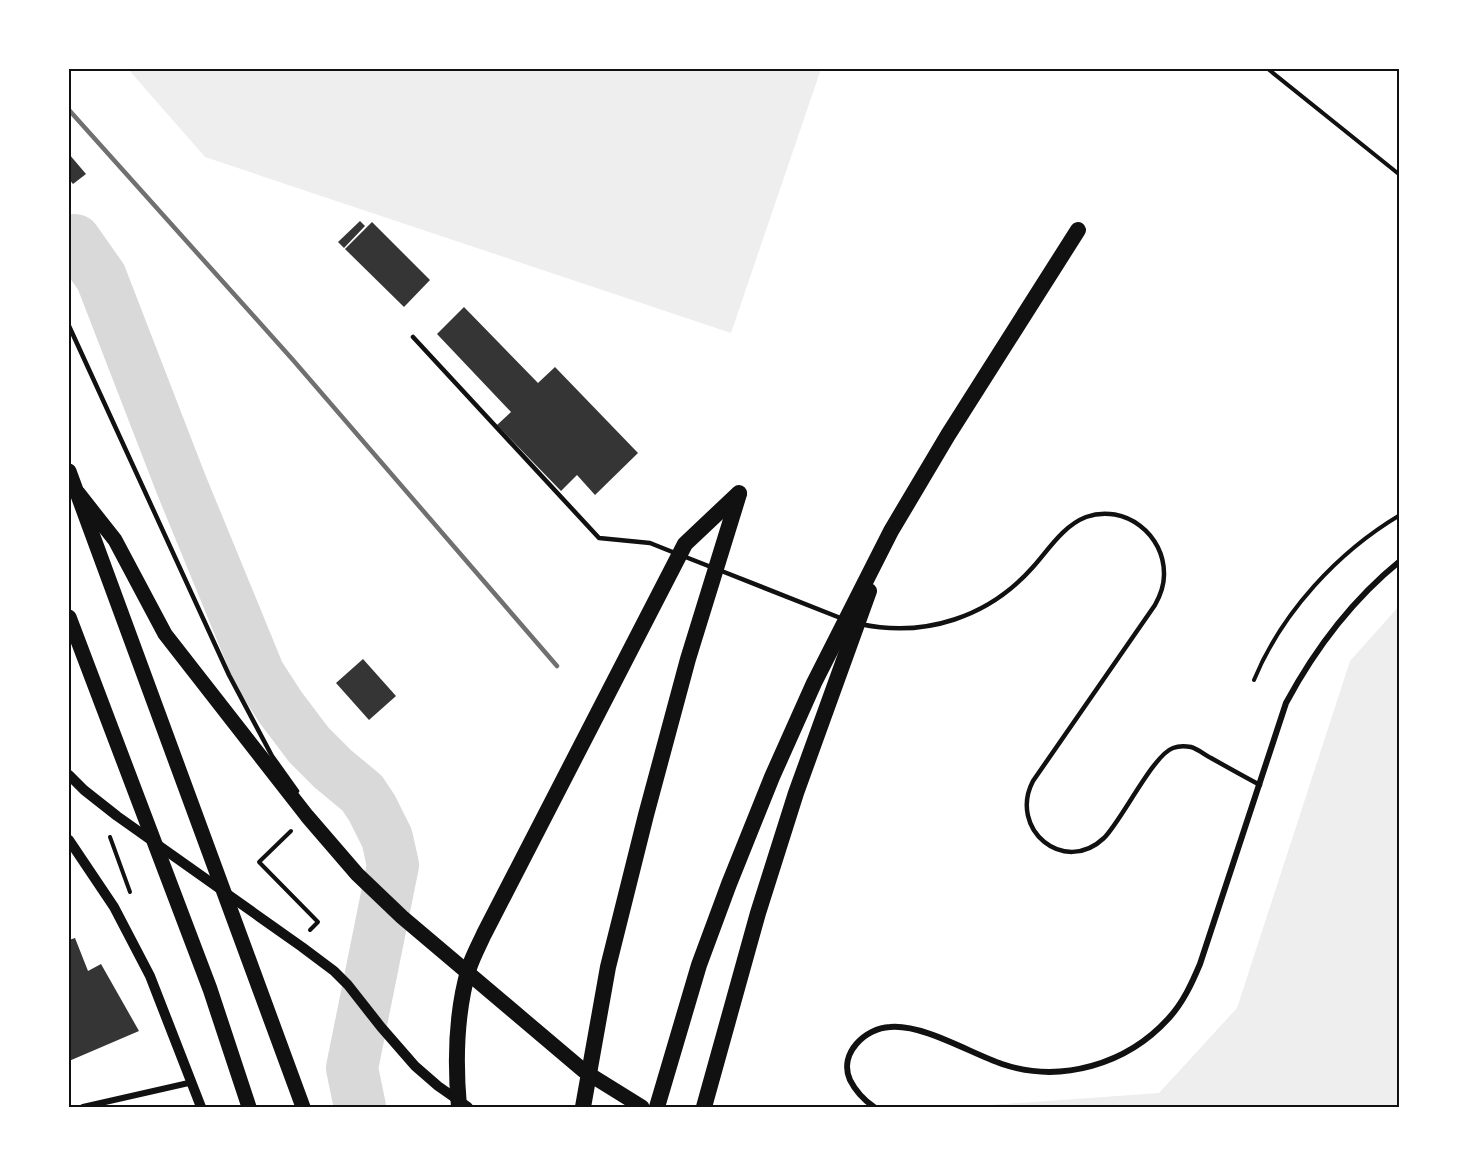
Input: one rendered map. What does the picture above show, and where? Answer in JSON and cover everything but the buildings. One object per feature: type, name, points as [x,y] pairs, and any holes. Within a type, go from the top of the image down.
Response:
[{"type":"highway","points":[[657,1107],[699,965],[772,777],[814,683],[891,531],[948,435],[1078,230]]},
{"type":"highway","points":[[459,1107],[458,1041],[462,1006],[469,968],[484,934],[685,544],[739,493],[688,659],[646,815],[608,967],[583,1107]]},
{"type":"highway","points":[[704,1107],[758,913],[796,793],[891,531]]},
{"type":"main road","points":[[69,471],[303,1107]]},
{"type":"main road","points":[[78,493],[116,540],[165,634],[307,816],[357,874],[402,917],[584,1071],[642,1107]]},
{"type":"main road","points":[[69,617],[210,989],[249,1107]]},
{"type":"street","points":[[874,1107],[849,1078],[847,1065],[851,1052],[859,1041],[879,1029],[909,1028],[1012,1067],[1049,1072],[1085,1068],[1109,1060],[1131,1049],[1151,1035],[1176,1008],[1195,976],[1286,703],[1308,665],[1343,617],[1373,585],[1400,561]]},
{"type":"street","points":[[69,775],[117,816],[323,963],[348,985],[415,1066],[468,1107]]},
{"type":"street","points":[[69,840],[119,916],[150,976],[201,1107]]},
{"type":"street","points":[[83,1107],[193,1082]]},
{"type":"lane","points":[[69,326],[229,675],[272,756],[304,801],[307,816]]},
{"type":"lane","points":[[413,337],[599,538],[650,543],[860,624],[891,629],[912,628],[963,617],[991,603],[1016,585],[1062,533],[1077,521],[1105,514],[1133,521],[1149,533],[1160,549],[1164,578],[1159,596],[1033,781],[1026,796],[1028,821],[1037,836],[1050,846],[1076,852],[1092,847],[1106,837],[1162,754],[1179,746],[1196,749],[1260,785]]},
{"type":"path","points":[[1268,69],[1400,175]]},
{"type":"path","points":[[1254,680],[1265,657],[1286,624],[1318,582],[1362,541],[1400,515]]},
{"type":"path","points":[[103,831],[111,838],[132,895]]},
{"type":"path","points":[[283,839],[259,862],[318,922],[297,943]]},
{"type":"shaded area","points":[[128,69],[821,69],[731,333],[205,157]]},
{"type":"shaded area","points":[[1400,605],[1400,1107],[962,1107],[1159,1093],[1237,1008],[1350,661]]},
{"type":"waterway","points":[[75,240],[101,277],[181,484],[259,674],[309,745],[362,793],[387,838],[393,865],[352,1068],[360,1107]]},
{"type":"railway","points":[[69,110],[293,360],[557,666]]}]
